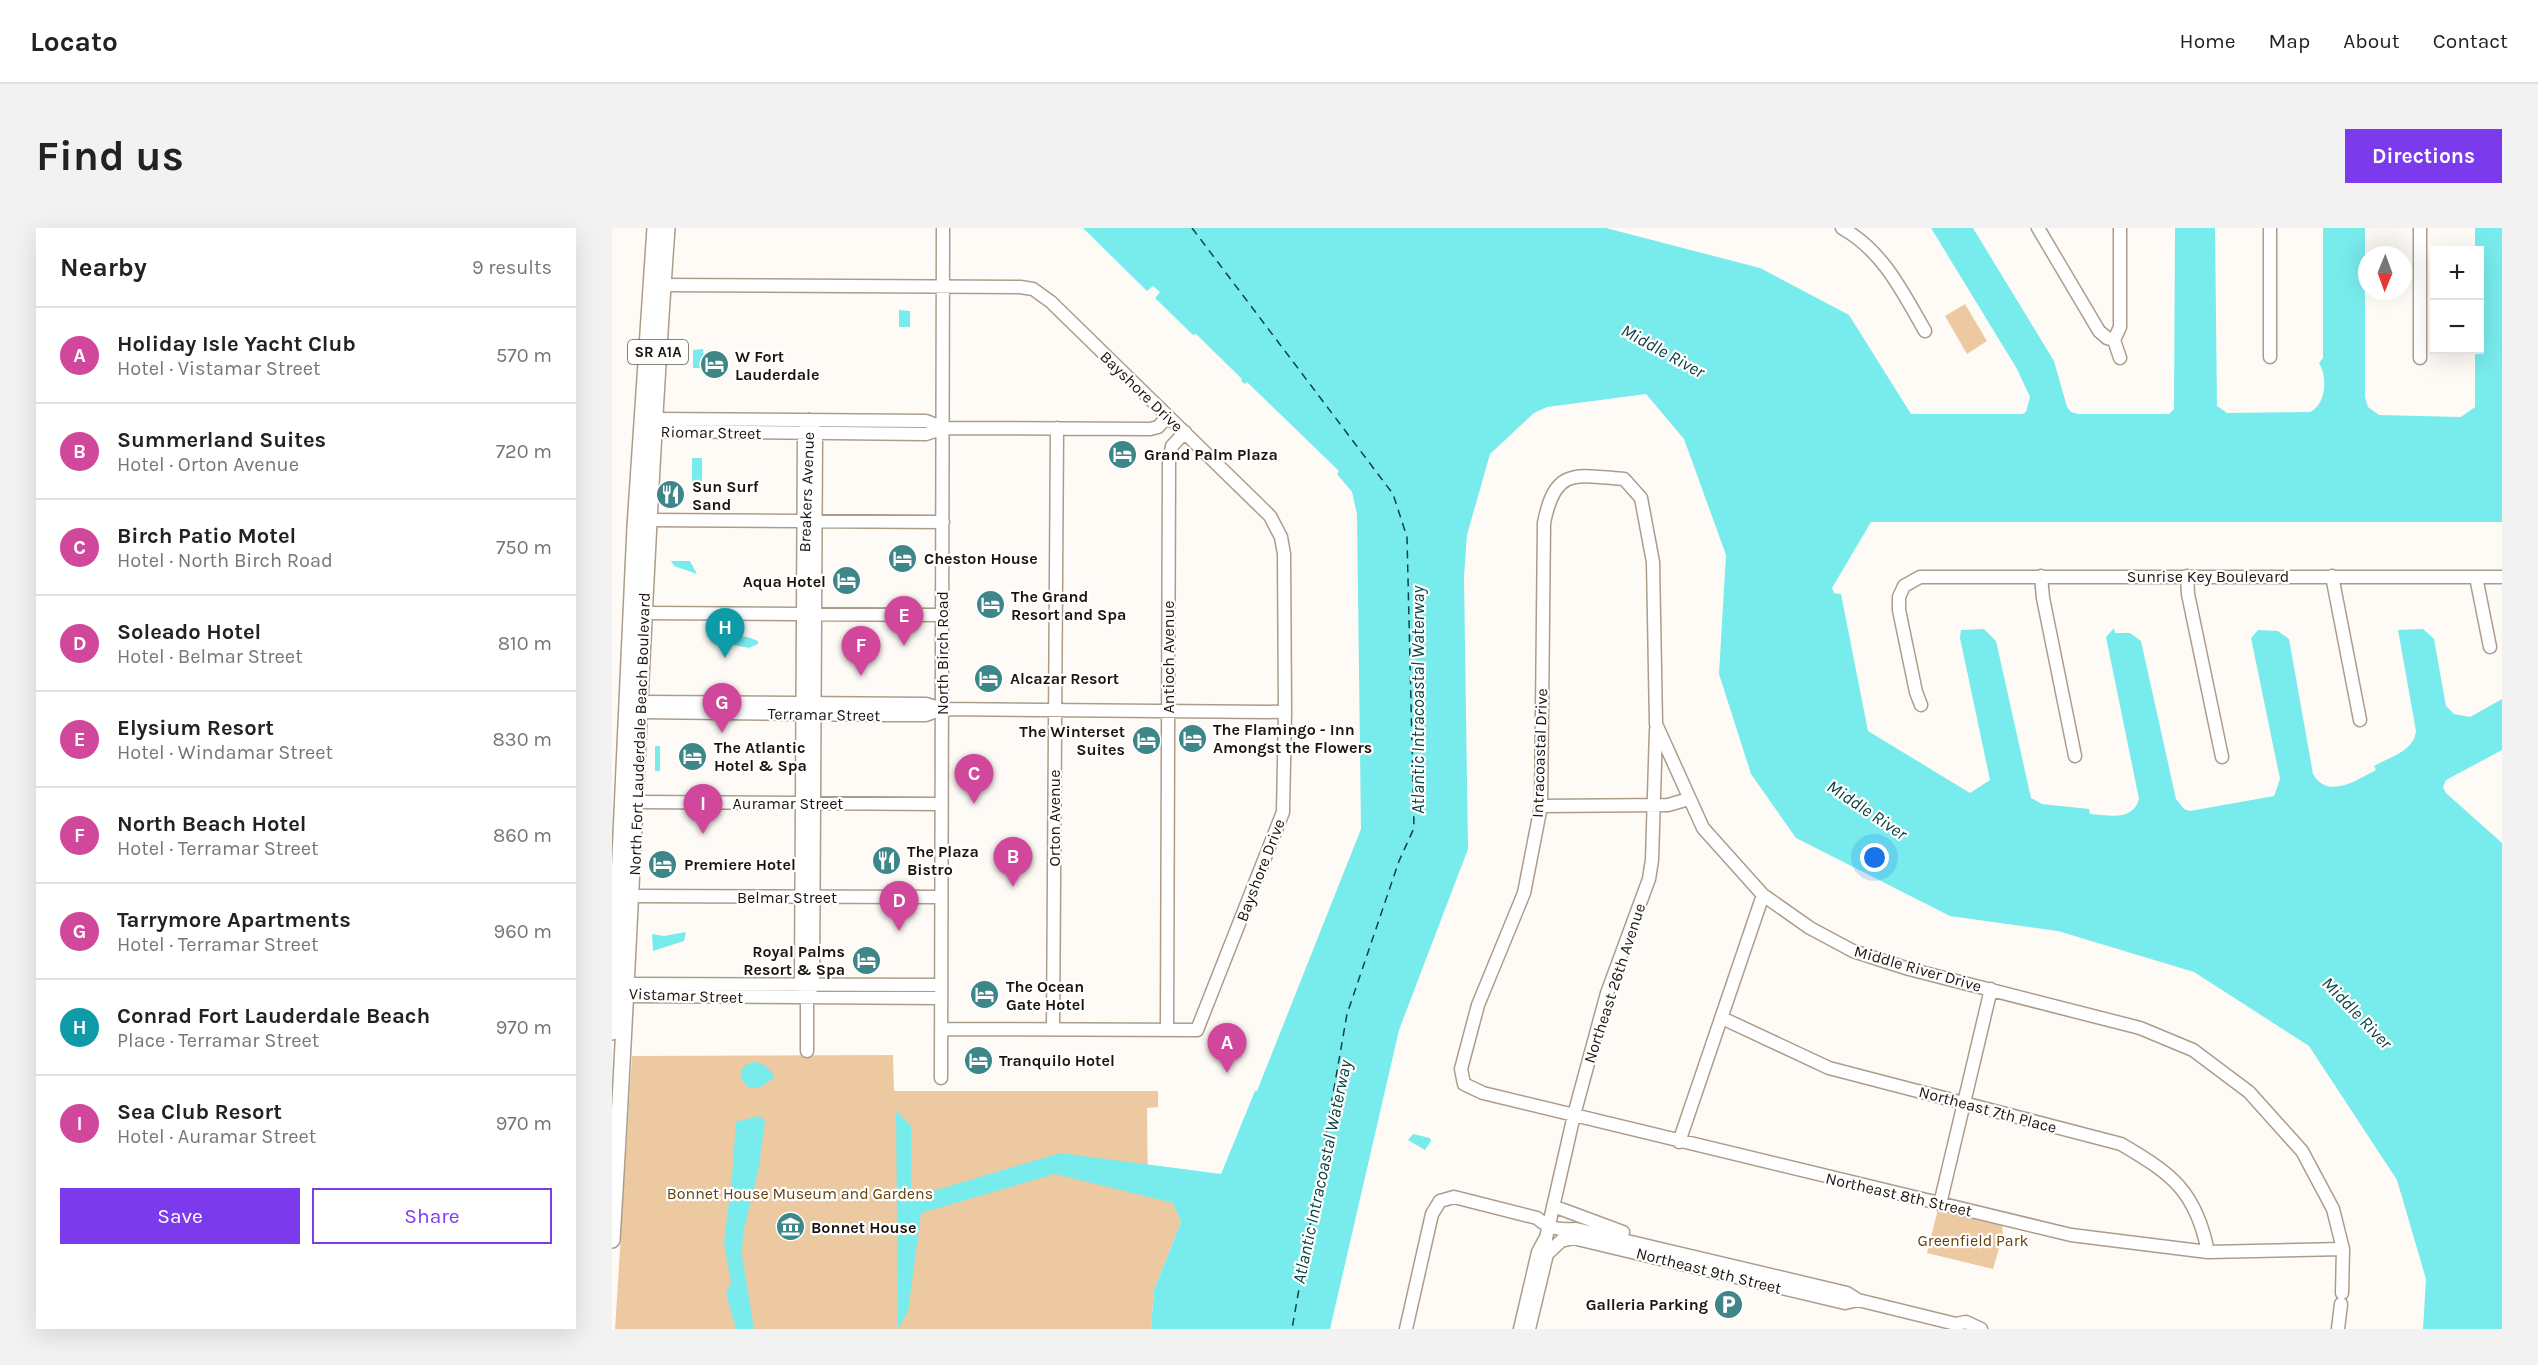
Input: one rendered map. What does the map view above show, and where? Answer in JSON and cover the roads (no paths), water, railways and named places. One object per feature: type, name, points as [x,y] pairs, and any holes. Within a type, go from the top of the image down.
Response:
[{"type":"main road","name":"North Fort Lauderdale Beach Boulevard","points":[[612,1240],[656,285],[655,228]]},
{"type":"main road","name":"North Fort Lauderdale Beach Boulevard","points":[[656,285],[667,228]]},
{"type":"main road","name":"North Fort Lauderdale Beach Boulevard","points":[[612,1032],[623,990],[632,896],[636,802],[636,707],[644,613],[649,425]]},
{"type":"street","name":"North Birch Road","points":[[940,1078],[943,228]]},
{"type":"street","points":[[1842,228],[1864,243],[1885,265],[1925,330]]},
{"type":"street","points":[[2038,228],[2099,331],[2107,339],[2114,340]]},
{"type":"street","points":[[2120,228],[2120,327],[2114,340],[2121,358]]},
{"type":"street","points":[[2270,228],[2270,357]]},
{"type":"street","points":[[2420,228],[2420,358]]},
{"type":"street","name":"Bayshore Drive","points":[[656,285],[1020,287],[1039,292],[1270,516],[1281,537],[1285,562],[1286,712],[1281,820],[1197,1030],[1167,1030]]},
{"type":"street","name":"Riomar Street","points":[[649,425],[809,420],[926,422],[944,428],[1150,429],[1158,427],[1168,416]]},
{"type":"street","name":"Breakers Avenue","points":[[808,897],[801,803],[803,614],[809,520],[809,420]]},
{"type":"street","name":"Riomar Street","points":[[649,425],[810,433],[926,434],[944,428]]},
{"type":"street","name":"Orton Avenue","points":[[1053,1029],[1057,428]]},
{"type":"street","name":"Antioch Avenue","points":[[1167,1030],[1169,462],[1172,446],[1185,432]]},
{"type":"street","name":"Intracoastal Drive","points":[[1464,1084],[1461,1069],[1478,1005],[1524,893],[1541,806],[1544,523],[1550,499],[1560,483],[1580,476],[1593,476]]},
{"type":"street","name":"Middle River Drive","points":[[1593,476],[1624,479],[1641,498],[1653,562],[1656,724],[1704,828],[1763,895],[1810,928],[1853,951],[1909,969],[2140,1028],[2193,1050],[2249,1092],[2302,1151],[2333,1209],[2343,1249],[2338,1329]]},
{"type":"street","points":[[648,520],[943,522]]},
{"type":"street","name":"Breakers Avenue","points":[[807,1051],[808,897],[815,803],[816,709],[816,614],[809,520]]},
{"type":"street","name":"Sunrise Key Boulevard","points":[[1921,705],[1916,692],[1899,604],[1904,586],[1914,579],[1927,576],[2502,577]]},
{"type":"street","points":[[2041,576],[2043,598],[2075,756]]},
{"type":"street","points":[[2187,576],[2188,594],[2222,757]]},
{"type":"street","points":[[2332,576],[2360,720]]},
{"type":"street","points":[[2476,577],[2490,647]]},
{"type":"street","points":[[644,613],[942,615]]},
{"type":"street","name":"Terramar Street","points":[[636,707],[802,708],[926,715],[942,709],[1286,712]]},
{"type":"street","name":"Northeast 26th Avenue","points":[[1520,1329],[1538,1252],[1547,1232],[1574,1115],[1607,993],[1653,860],[1656,724]]},
{"type":"street","points":[[1541,806],[1655,805],[1677,803],[1689,799]]},
{"type":"street","name":"Auramar Street","points":[[636,802],[940,804]]},
{"type":"street","points":[[1679,1142],[1763,895]]},
{"type":"street","name":"Belmar Street","points":[[632,896],[941,897]]},
{"type":"street","name":"Vistamar Street","points":[[623,990],[807,985],[874,991],[941,992]]},
{"type":"street","points":[[1940,1204],[1991,989]]},
{"type":"street","name":"Vistamar Street","points":[[676,990],[807,997],[874,991]]},
{"type":"street","name":"Northeast 7th Place","points":[[1722,1017],[1829,1068],[2121,1144],[2158,1166],[2188,1194],[2202,1224],[2208,1252]]},
{"type":"street","points":[[940,1029],[1167,1030]]},
{"type":"street","name":"Northeast 8th Street","points":[[1464,1084],[1484,1093],[1679,1142],[2072,1235],[2208,1252],[2343,1249]]},
{"type":"street","name":"Northeast 9th Street","points":[[1406,1329],[1432,1214],[1440,1200],[1448,1197],[1537,1218],[1547,1232],[1576,1229],[1633,1241],[1847,1293],[1858,1300],[1958,1327],[1966,1322],[1981,1329]]},
{"type":"street","name":"Northeast 9th Street","points":[[1553,1206],[1624,1233],[1633,1241]]},
{"type":"street","name":"Northeast 9th Street","points":[[1561,1230],[1573,1238],[1845,1303],[1858,1300]]},
{"type":"street","name":"Northeast 26th Avenue","points":[[1529,1329],[1547,1254],[1547,1232]]},
{"type":"street","points":[[1547,1254],[1561,1241],[1573,1238]]},
{"type":"water","points":[[1083,228],[1606,228],[1760,268],[1849,315],[1911,414],[2022,414],[2026,412],[2030,397],[2017,369],[1931,228],[1973,228],[2054,361],[2067,407],[2071,412],[2078,414],[2169,414],[2174,409],[2175,228],[2215,228],[2217,406],[2227,413],[2310,412],[2319,403],[2324,390],[2324,376],[2319,363],[2323,358],[2323,228],[2365,228],[2365,246],[2358,246],[2358,300],[2365,300],[2365,397],[2368,407],[2379,415],[2461,417],[2475,407],[2475,354],[2484,354],[2484,246],[2475,246],[2475,228],[2502,228],[2502,522],[1871,522],[1832,588],[1834,593],[1841,594],[1868,731],[1970,793],[1990,780],[1960,638],[1961,630],[1984,629],[1996,641],[2031,798],[2042,804],[2089,809],[2090,814],[2119,816],[2131,811],[2139,799],[2106,637],[2114,628],[2115,633],[2130,633],[2141,641],[2176,799],[2184,809],[2190,811],[2274,796],[2280,779],[2251,638],[2258,630],[2278,631],[2289,639],[2313,774],[2319,782],[2326,786],[2343,786],[2376,770],[2374,766],[2400,753],[2411,744],[2414,738],[2416,731],[2398,630],[2423,629],[2434,639],[2446,706],[2454,714],[2470,717],[2502,699],[2502,750],[2446,780],[2443,787],[2446,793],[2502,843],[2502,1329],[2423,1329],[2426,1279],[2397,1180],[2309,1046],[2194,972],[2058,931],[1950,916],[1796,838],[1751,774],[1719,674],[1726,555],[1684,439],[1646,394],[1547,407],[1534,413],[1490,454],[1467,535],[1464,577],[1468,849],[1399,1030],[1330,1329],[1151,1329],[1154,1290],[1181,1222],[1173,1203],[1055,1174],[921,1213],[908,1311],[898,1329],[896,1111],[911,1126],[911,1189],[923,1194],[1060,1153],[1221,1174],[1255,1091],[1257,1091],[1361,829],[1357,514],[1352,492],[1337,474],[1339,471],[1247,382],[1245,384],[1241,381],[1242,379],[1196,334],[1193,335],[1155,298],[1160,292],[1153,286],[1147,291]]},
{"type":"water","points":[[899,310],[910,311],[910,327],[899,327]]},
{"type":"water","points":[[703,349],[706,359],[708,350],[714,350],[713,368],[693,368],[693,350]]},
{"type":"water","points":[[692,458],[702,458],[701,487],[692,487]]},
{"type":"water","points":[[671,561],[690,561],[697,574],[674,566]]},
{"type":"water","points":[[737,636],[748,637],[758,641],[758,644],[749,648],[734,645],[730,640]]},
{"type":"water","points":[[655,746],[660,746],[660,771],[655,771]]},
{"type":"water","points":[[686,932],[684,941],[653,951],[652,934],[664,936]]},
{"type":"water","points":[[754,1062],[771,1071],[774,1078],[759,1088],[749,1088],[741,1079],[741,1072],[745,1066]]},
{"type":"water","points":[[758,1116],[765,1120],[759,1167],[743,1234],[742,1255],[754,1329],[736,1329],[726,1294],[731,1282],[724,1243],[736,1122]]},
{"type":"water","points":[[1413,1134],[1430,1138],[1431,1141],[1425,1150],[1408,1140]]},
{"type":"place","name":"W Fort Lauderdale","points":[[714,365]]},
{"type":"place","name":"Grand Palm Plaza","points":[[1123,454]]},
{"type":"place","name":"Sun Surf Sand","points":[[671,495]]},
{"type":"place","name":"Cheston House","points":[[903,558]]},
{"type":"place","name":"Aqua Hotel","points":[[847,581]]},
{"type":"place","name":"The Grand Resort and Spa","points":[[990,605]]},
{"type":"place","name":"Elysium Resort","points":[[904,646]]},
{"type":"place","name":"Conrad Fort Lauderdale Beach","points":[[725,658]]},
{"type":"place","name":"North Beach Hotel","points":[[861,676]]},
{"type":"place","name":"Alcazar Resort","points":[[989,678]]},
{"type":"place","name":"Tarrymore Apartments","points":[[722,733]]},
{"type":"place","name":"The Flamingo - Inn Amongst the Flowers","points":[[1192,738]]},
{"type":"place","name":"The Winterset Suites","points":[[1146,740]]},
{"type":"place","name":"The Atlantic Hotel & Spa","points":[[693,756]]},
{"type":"place","name":"Birch Patio Motel","points":[[974,804]]},
{"type":"place","name":"Sea Club Resort","points":[[703,834]]},
{"type":"place","name":"The Plaza Bistro","points":[[886,860]]},
{"type":"place","name":"Premiere Hotel","points":[[663,864]]},
{"type":"place","name":"Summerland Suites","points":[[1013,887]]},
{"type":"place","name":"Soleado Hotel","points":[[899,931]]},
{"type":"place","name":"Royal Palms Resort & Spa","points":[[866,960]]},
{"type":"place","name":"The Ocean Gate Hotel","points":[[985,995]]},
{"type":"place","name":"Tranquilo Hotel","points":[[978,1060]]},
{"type":"place","name":"Holiday Isle Yacht Club","points":[[1227,1073]]},
{"type":"place","name":"Bonnet House","points":[[790,1227]]},
{"type":"place","name":"Galleria Parking","points":[[1729,1304]]},
{"type":"water label","name":"Middle River","points":[[1663,351]]},
{"type":"water label","name":"Atlantic Intracoastal Waterway","points":[[1418,700]]},
{"type":"water label","name":"Middle River","points":[[1867,810]]},
{"type":"water label","name":"Middle River","points":[[2357,1013]]},
{"type":"water label","name":"Atlantic Intracoastal Waterway","points":[[1322,1172]]},
{"type":"park label","name":"Bonnet House Museum and Gardens","points":[[800,1193]]},
{"type":"park label","name":"Greenfield Park","points":[[1973,1240]]}]
